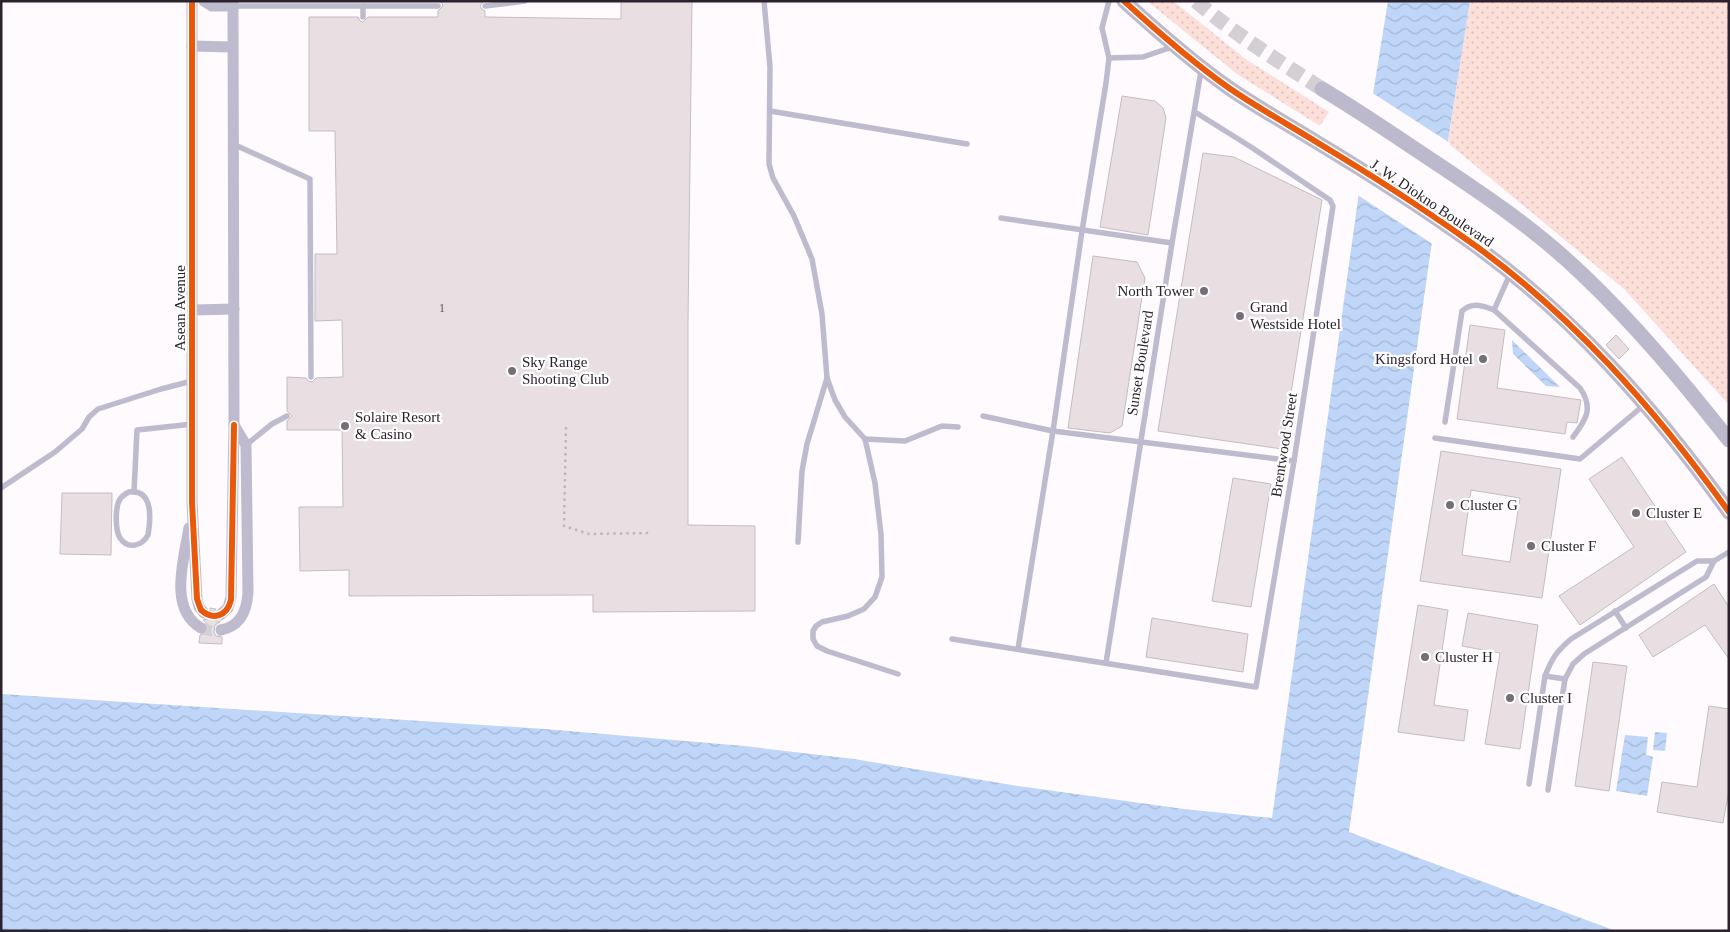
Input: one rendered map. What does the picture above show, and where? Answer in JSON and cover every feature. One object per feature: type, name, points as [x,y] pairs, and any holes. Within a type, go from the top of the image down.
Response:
[{"type":"street","name":"Asean Avenue","points":[[192,1],[192,502],[183,568],[182,596],[188,617],[203,620]]},
{"type":"street","points":[[204,1],[212,6],[233,3],[234,424],[231,597],[228,608],[220,623],[231,627],[241,618],[248,600],[244,441],[234,424]]},
{"type":"street","name":"J. W. Diokno Boulevard","points":[[1124,1],[1175,46],[1229,88],[1341,157],[1466,238],[1543,299],[1598,353],[1644,405],[1681,448],[1729,512]]},
{"type":"street","points":[[192,46],[232,47]]},
{"type":"street","points":[[1322,89],[1475,189],[1537,234],[1581,272],[1628,321],[1677,376],[1729,440]]},
{"type":"street","points":[[193,310],[234,309]]},
{"type":"lane","points":[[485,6],[525,1]]},
{"type":"lane","points":[[764,1],[770,67],[769,164],[773,178],[794,216],[812,259],[822,314],[827,378],[835,400],[845,418],[865,439],[875,483],[881,534],[882,577],[875,597],[864,609],[848,616],[822,622],[816,626],[813,632],[813,639],[817,646],[827,651],[898,674]]},
{"type":"lane","points":[[1018,649],[1109,58],[1102,28],[1109,1]]},
{"type":"lane","points":[[233,3],[363,6],[384,3],[438,6]]},
{"type":"lane","points":[[363,6],[363,17]]},
{"type":"lane","points":[[1109,58],[1143,57],[1175,46]]},
{"type":"lane","name":"Sunset Boulevard","points":[[1106,663],[1172,243],[1202,67]]},
{"type":"lane","points":[[770,110],[967,144]]},
{"type":"lane","name":"Brentwood Street","points":[[1106,663],[1256,687],[1294,461],[1333,206],[1330,200],[1252,147],[1194,112]]},
{"type":"lane","points":[[233,144],[310,179],[311,377]]},
{"type":"lane","points":[[1001,218],[1172,243]]},
{"type":"lane","points":[[1494,310],[1511,272]]},
{"type":"lane","points":[[1445,422],[1462,311],[1466,307],[1482,305],[1494,310],[1580,388],[1585,395],[1588,408],[1587,415],[1573,438]]},
{"type":"lane","points":[[798,542],[802,471],[807,444],[827,378]]},
{"type":"lane","points":[[1,488],[55,452],[82,429],[89,417],[98,409],[152,391],[192,381]]},
{"type":"lane","points":[[1436,438],[1580,459],[1644,405]]},
{"type":"lane","points":[[244,441],[287,416]]},
{"type":"lane","points":[[983,416],[1053,431],[1294,461]]},
{"type":"lane","points":[[134,492],[137,430],[193,424]]},
{"type":"lane","points":[[865,439],[905,441],[942,426],[958,427]]},
{"type":"lane","points":[[134,492],[143,495],[148,503],[149,530],[142,543],[133,545],[124,542],[118,534],[118,507],[124,494],[134,492]]},
{"type":"lane","points":[[1529,784],[1545,676],[1550,662],[1558,650],[1571,638],[1697,561],[1714,561],[1729,552]]},
{"type":"lane","points":[[1548,790],[1565,679],[1573,664],[1584,654],[1706,577],[1714,561]]},
{"type":"lane","points":[[1615,611],[1626,628]]},
{"type":"lane","points":[[952,639],[1106,663]]},
{"type":"lane","points":[[1545,676],[1565,679]]},
{"type":"path","points":[[566,427],[564,526],[589,534],[651,533]]},
{"type":"shaded area","points":[[1147,1],[1173,1],[1247,60],[1329,112],[1320,126],[1237,74]]},
{"type":"shaded area","points":[[1470,1],[1729,1],[1729,405],[1624,289],[1448,143]]},
{"type":"water","points":[[1388,1],[1470,1],[1430,255],[1349,832],[1616,931],[1,931],[1,694],[545,729],[744,746],[854,759],[1018,786],[1184,809],[1272,818],[1371,106]]},
{"type":"water","points":[[1512,340],[1560,387],[1546,386],[1513,354]]},
{"type":"water","points":[[1655,732],[1667,733],[1665,751],[1653,750]]},
{"type":"water","points":[[1625,735],[1648,737],[1646,755],[1653,757],[1647,796],[1616,791]]},
{"type":"pier","points":[[1371,92],[1450,143],[1434,245],[1356,194]]},
{"type":"building","points":[[438,1],[485,1],[480,6],[485,11],[485,17],[621,19],[621,1],[692,1],[688,322],[688,525],[755,526],[755,611],[593,612],[593,595],[349,596],[349,570],[300,571],[299,507],[343,507],[342,430],[287,430],[287,421],[292,416],[287,411],[287,377],[306,378],[312,382],[316,378],[343,377],[342,320],[315,321],[315,254],[337,254],[335,131],[309,131],[309,17],[358,17],[363,22],[368,17],[438,17],[438,11],[443,6]]},
{"type":"building","points":[[1122,96],[1155,101],[1163,108],[1166,118],[1148,235],[1100,227]]},
{"type":"building","name":"Grand Westside Hotel","points":[[1203,153],[1234,157],[1322,200],[1282,449],[1158,431]]},
{"type":"building","points":[[1093,256],[1137,262],[1145,278],[1122,426],[1110,433],[1068,428]]},
{"type":"building","name":"Kingsford Hotel","points":[[1470,325],[1505,330],[1497,388],[1581,400],[1577,423],[1567,422],[1565,434],[1457,419]]},
{"type":"building","points":[[1616,335],[1629,349],[1619,359],[1606,345]]},
{"type":"building","points":[[1441,451],[1561,469],[1542,598],[1420,581]],"holes":[[[1471,490],[1520,498],[1510,562],[1462,555]]]},
{"type":"building","name":"Cluster E","points":[[1622,457],[1686,552],[1580,625],[1559,596],[1634,547],[1589,479]]},
{"type":"building","points":[[1233,478],[1271,484],[1251,607],[1212,601]]},
{"type":"building","points":[[62,493],[112,493],[111,555],[60,554]]},
{"type":"building","points":[[1714,584],[1729,607],[1729,659],[1705,625],[1653,657],[1639,635]]},
{"type":"building","name":"Cluster H","points":[[1418,605],[1448,610],[1434,705],[1468,710],[1464,741],[1398,732]]},
{"type":"building","points":[[210,608],[216,609],[213,612],[213,617],[220,622],[215,625],[214,632],[216,636],[222,637],[222,644],[199,643],[200,635],[208,630],[208,625],[203,620],[211,616]]},
{"type":"building","name":"Cluster I","points":[[1468,613],[1538,625],[1520,749],[1485,744],[1500,653],[1462,646]]},
{"type":"building","points":[[1152,618],[1248,634],[1243,672],[1146,657]]},
{"type":"building","points":[[1593,662],[1627,666],[1609,791],[1575,786]]},
{"type":"building","points":[[1709,706],[1729,709],[1729,790],[1723,823],[1657,812],[1662,782],[1697,787]]},
{"type":"tunnel","points":[[1196,1],[1242,36],[1322,89]]},
{"type":"tunnel","points":[[201,628],[211,631],[221,630]]},
{"type":"cycle path","points":[[192,1],[192,502],[197,599],[201,610],[215,616],[223,613],[231,600],[234,425]]},
{"type":"cycle path","points":[[1124,1],[1175,46],[1229,88],[1430,214],[1504,267],[1541,298],[1609,364],[1641,400],[1729,512]]},
{"type":"place","name":"North Tower","points":[[1204,291]]},
{"type":"place","name":"Grand Westside Hotel","points":[[1240,316]]},
{"type":"place","name":"Kingsford Hotel","points":[[1483,359]]},
{"type":"place","name":"Sky Range Shooting Club","points":[[512,371]]},
{"type":"place","name":"Solaire Resort & Casino","points":[[345,426]]},
{"type":"place","name":"Cluster G","points":[[1450,505]]},
{"type":"place","name":"Cluster E","points":[[1636,513]]},
{"type":"place","name":"Cluster F","points":[[1531,546]]},
{"type":"place","name":"Cluster H","points":[[1425,657]]},
{"type":"place","name":"Cluster I","points":[[1510,698]]}]
